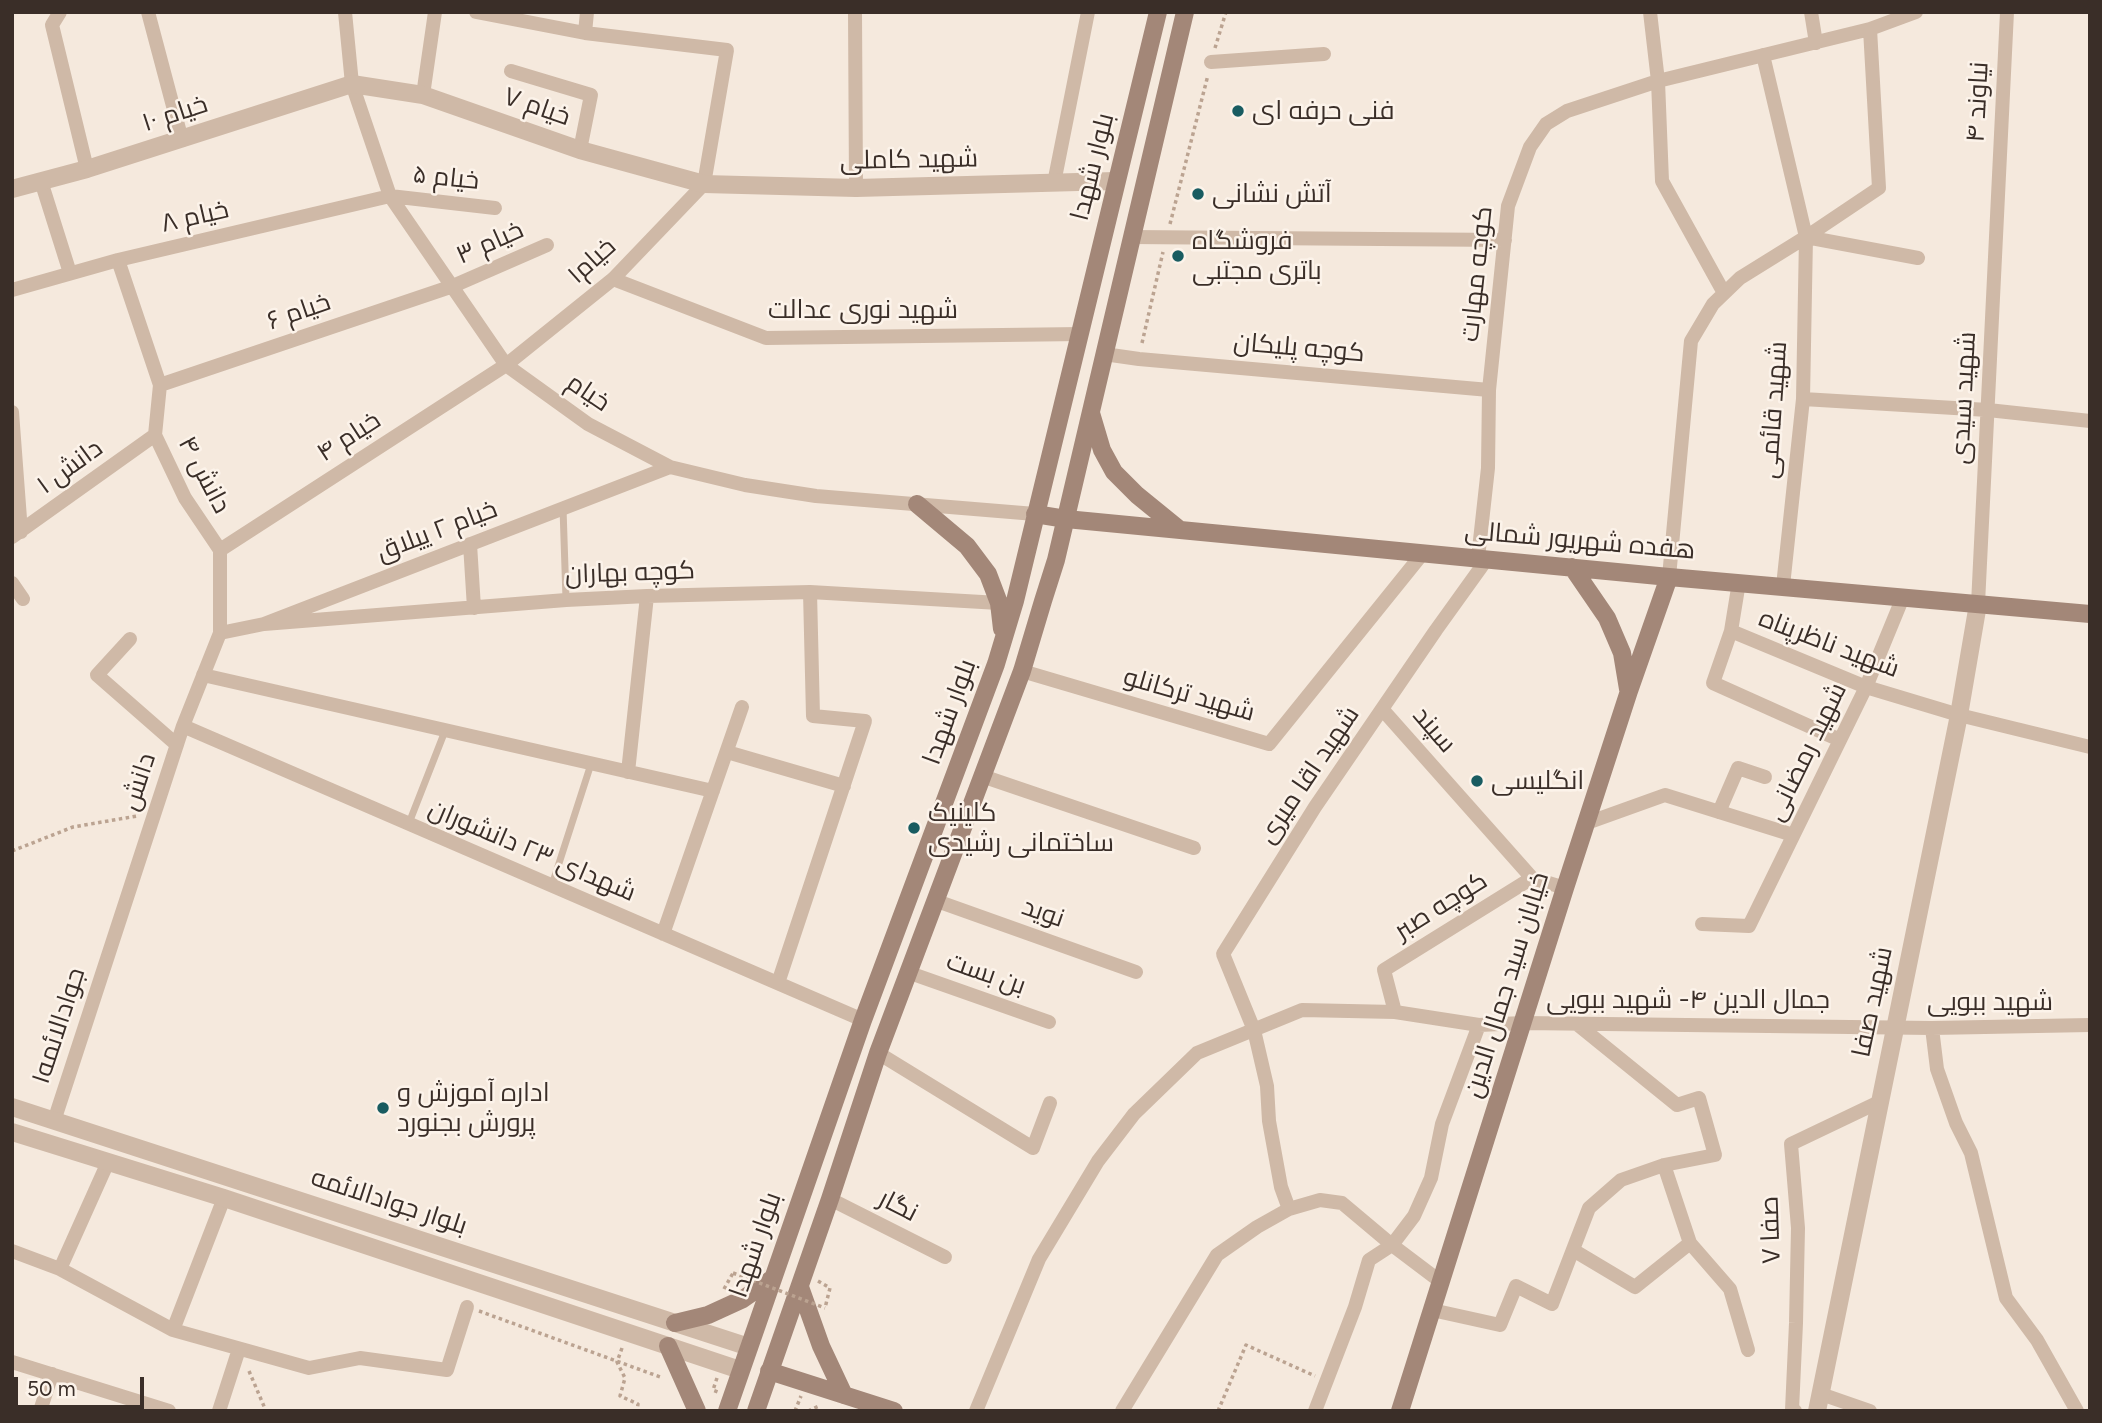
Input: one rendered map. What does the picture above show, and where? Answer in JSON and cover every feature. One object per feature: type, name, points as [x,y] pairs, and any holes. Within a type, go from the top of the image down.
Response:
[{"type":"main road","name":"بلوار شهدا","points":[[727,1411],[863,1020],[996,664],[1003,641],[1005,610],[1035,514],[1158,12]]},
{"type":"main road","name":"بلوار شهدا","points":[[756,1411],[907,972],[1022,671],[1056,561],[1185,12]]},
{"type":"main road","points":[[1091,411],[1102,450],[1114,472],[1180,530]]},
{"type":"main road","points":[[1055,435],[1066,444],[1078,445],[1083,442]]},
{"type":"main road","points":[[917,504],[967,546],[988,574],[1005,610],[1026,616],[1035,628]]},
{"type":"main road","name":"هفده شهریور شمالی","points":[[1035,514],[1669,577],[2090,614]]},
{"type":"main road","points":[[1572,567],[1607,618],[1622,653],[1629,691]]},
{"type":"main road","name":"خیابان سید جمال الدین","points":[[1400,1411],[1565,888],[1669,577]]},
{"type":"main road","points":[[676,1323],[719,1311],[744,1299],[773,1278]]},
{"type":"main road","points":[[800,1287],[821,1346],[844,1395]]},
{"type":"main road","points":[[668,1346],[697,1411]]},
{"type":"main road","points":[[749,1346],[769,1371]]},
{"type":"main road","points":[[740,1370],[769,1371],[894,1411]]},
{"type":"street","points":[[60,12],[52,25],[87,169]]},
{"type":"street","points":[[148,12],[182,140]]},
{"type":"street","name":"خیام","points":[[345,12],[352,83],[390,196],[506,365],[588,424],[670,467],[793,493],[1035,514]]},
{"type":"street","points":[[423,95],[435,12]]},
{"type":"street","points":[[476,12],[585,33],[727,50],[705,184]]},
{"type":"street","points":[[585,33],[587,12]]},
{"type":"street","points":[[855,12],[856,188]]},
{"type":"street","points":[[1054,183],[1088,12]]},
{"type":"street","points":[[1650,12],[1658,81],[1662,181],[1724,293]]},
{"type":"street","points":[[1811,12],[1816,43]]},
{"type":"street","name":"کوچه مهارت","points":[[1483,558],[1489,390],[1508,206],[1530,147],[1546,124],[1567,111],[1658,81],[1870,30],[1916,12]]},
{"type":"street","name":"نیاوند ۴","points":[[1998,193],[2007,12]]},
{"type":"street","points":[[1669,577],[1691,341],[1713,304],[1740,278],[1879,188],[1870,30]]},
{"type":"street","points":[[1211,62],[1324,54]]},
{"type":"street","name":"شهید قائمی","points":[[1763,55],[1806,237],[1803,400],[1783,586]]},
{"type":"street","points":[[511,71],[591,95],[580,150]]},
{"type":"street","name":"خیام ۱۰","points":[[12,189],[182,140],[352,83]]},
{"type":"street","name":"خیام ۷","points":[[352,83],[423,95],[580,150],[705,184]]},
{"type":"street","points":[[41,181],[70,273]]},
{"type":"street","name":"شهید کاملی","points":[[705,184],[856,188],[1115,181]]},
{"type":"street","name":"خیام۱","points":[[506,365],[613,279],[705,184]]},
{"type":"street","name":"شهید سیدی","points":[[1978,604],[1998,193]]},
{"type":"street","name":"خیام ۵","points":[[390,196],[495,208]]},
{"type":"street","name":"خیام ۸","points":[[12,290],[118,260],[390,196]]},
{"type":"street","points":[[1131,237],[1506,240]]},
{"type":"street","points":[[1806,237],[1918,258]]},
{"type":"street","name":"خیام ۳","points":[[453,286],[547,245]]},
{"type":"street","name":"دانش ۴","points":[[118,260],[160,385],[155,435],[185,498],[219,551],[220,633]]},
{"type":"street","name":"شهید نوری عدالت","points":[[613,279],[766,338],[1081,334]]},
{"type":"street","name":"خیام ۶","points":[[160,385],[453,286]]},
{"type":"street","name":"کوچه پلیکان","points":[[1104,354],[1489,390]]},
{"type":"street","name":"خیام ۴","points":[[219,551],[506,365]]},
{"type":"street","points":[[1803,400],[1988,410],[2090,421]]},
{"type":"street","points":[[13,418],[17,534]]},
{"type":"street","name":"دانش ۱","points":[[17,534],[155,435]]},
{"type":"street","name":"خیام ۲ ییلاق","points":[[220,633],[264,624],[670,467]]},
{"type":"street","points":[[470,544],[474,608]]},
{"type":"street","name":"شهید ترکانلو","points":[[1022,671],[1269,744],[1423,553]]},
{"type":"street","name":"شهید اقا میری","points":[[1254,1030],[1223,954],[1315,807],[1483,558]]},
{"type":"street","name":"شهید ناظرپناه","points":[[1739,582],[1731,631],[1866,687],[1959,715],[2090,747]]},
{"type":"street","points":[[12,583],[23,599]]},
{"type":"street","points":[[778,983],[865,721],[813,716],[810,592]]},
{"type":"street","name":"کوچه بهاران","points":[[264,624],[566,600],[810,592],[1005,610]]},
{"type":"street","points":[[628,772],[647,596]]},
{"type":"street","name":"شهید رمضانی","points":[[1702,924],[1749,926],[1866,687],[1903,597]]},
{"type":"street","name":"شهید صفا","points":[[1819,1402],[1959,715],[1978,604]]},
{"type":"street","points":[[1731,631],[1713,683],[1840,740]]},
{"type":"street","name":"دانش","points":[[110,947],[183,726],[220,633]]},
{"type":"street","points":[[130,639],[97,675],[177,745]]},
{"type":"street","points":[[202,675],[713,792]]},
{"type":"street","points":[[663,934],[742,707]]},
{"type":"street","name":"سپند","points":[[1382,709],[1532,878]]},
{"type":"street","name":"شهدای ۲۳ دانشوران","points":[[183,726],[863,1020]]},
{"type":"street","points":[[727,752],[844,786]]},
{"type":"street","points":[[1719,812],[1738,768],[1765,777]]},
{"type":"street","points":[[982,776],[1194,848]]},
{"type":"street","points":[[1587,823],[1665,795],[1793,835]]},
{"type":"street","points":[[1532,878],[1565,888]]},
{"type":"street","name":"کوچه صبر","points":[[1395,1012],[1384,970],[1532,878]]},
{"type":"street","name":"نوید","points":[[934,900],[1136,972]]},
{"type":"street","name":"جوادالائمه۱","points":[[54,1121],[110,947]]},
{"type":"street","name":"بن بست","points":[[907,972],[1049,1022]]},
{"type":"street","name":"جمال الدین ۴- شهید ببویی","points":[[976,1411],[1039,1259],[1098,1161],[1133,1114],[1197,1053],[1302,1010],[1395,1012],[1479,1025],[1523,1023],[1895,1026]]},
{"type":"street","points":[[1432,1310],[1500,1325],[1516,1286],[1552,1304],[1589,1208],[1621,1180],[1664,1166],[1715,1155],[1699,1098],[1677,1105],[1577,1024]]},
{"type":"street","points":[[1315,1411],[1356,1307],[1369,1260],[1392,1245],[1414,1216],[1430,1178],[1442,1124],[1479,1025]]},
{"type":"street","name":"شهید ببویی","points":[[1895,1026],[2088,1026]]},
{"type":"street","points":[[1932,1028],[1937,1069],[1956,1123],[1971,1153],[2006,1298],[2037,1340],[2077,1411]]},
{"type":"street","points":[[1254,1030],[1268,1086],[1269,1121],[1281,1187],[1289,1209]]},
{"type":"street","points":[[878,1053],[1033,1148],[1050,1103]]},
{"type":"street","name":"صفا ۷","points":[[1795,1411],[1792,1410],[1798,1228],[1791,1144],[1879,1102]]},
{"type":"street","name":"بلوار جوادالائمه","points":[[12,1107],[749,1346]]},
{"type":"street","name":"بلوار جوادالائمه","points":[[12,1132],[224,1198],[740,1370]]},
{"type":"street","points":[[60,1269],[108,1162]]},
{"type":"street","points":[[1664,1166],[1690,1243],[1730,1289],[1748,1350]]},
{"type":"street","points":[[173,1329],[224,1198]]},
{"type":"street","name":"نگار","points":[[830,1199],[944,1257]]},
{"type":"street","points":[[1122,1411],[1217,1255],[1289,1209],[1321,1200],[1342,1203],[1441,1282]]},
{"type":"street","points":[[1573,1250],[1635,1287],[1690,1243]]},
{"type":"street","points":[[13,1252],[60,1269],[173,1329],[309,1368],[360,1358],[447,1370],[467,1307]]},
{"type":"street","points":[[219,1411],[239,1349]]},
{"type":"street","points":[[12,1362],[169,1411]]},
{"type":"street","points":[[40,1411],[52,1374]]},
{"type":"street","points":[[1819,1402],[1870,1411]]},
{"type":"lane","points":[[563,508],[566,600]]},
{"type":"lane","points":[[408,824],[445,731]]},
{"type":"lane","points":[[552,886],[591,764]]},
{"type":"path","points":[[1139,359],[1167,236],[1226,12]]},
{"type":"path","points":[[12,851],[73,827],[155,812]]},
{"type":"path","points":[[723,1291],[733,1273],[825,1308],[830,1287]]},
{"type":"path","points":[[467,1307],[687,1386],[702,1394],[713,1390]]},
{"type":"path","points":[[628,1332],[617,1362],[625,1378],[620,1396],[638,1404],[636,1411]]},
{"type":"path","points":[[1218,1411],[1246,1345],[1326,1381]]},
{"type":"path","points":[[239,1349],[266,1411]]},
{"type":"place","name":"فنی حرفه ای","points":[[1238,111]]},
{"type":"place","name":"آتش نشانی","points":[[1198,194]]},
{"type":"place","name":"فروشگاه باتری مجتبی","points":[[1178,256]]},
{"type":"place","name":"انگلیسی","points":[[1477,781]]},
{"type":"place","name":"کلینیک ساختمانی رشیدی","points":[[914,828]]},
{"type":"place","name":"اداره آموزش و پرورش بجنورد","points":[[383,1108]]}]
